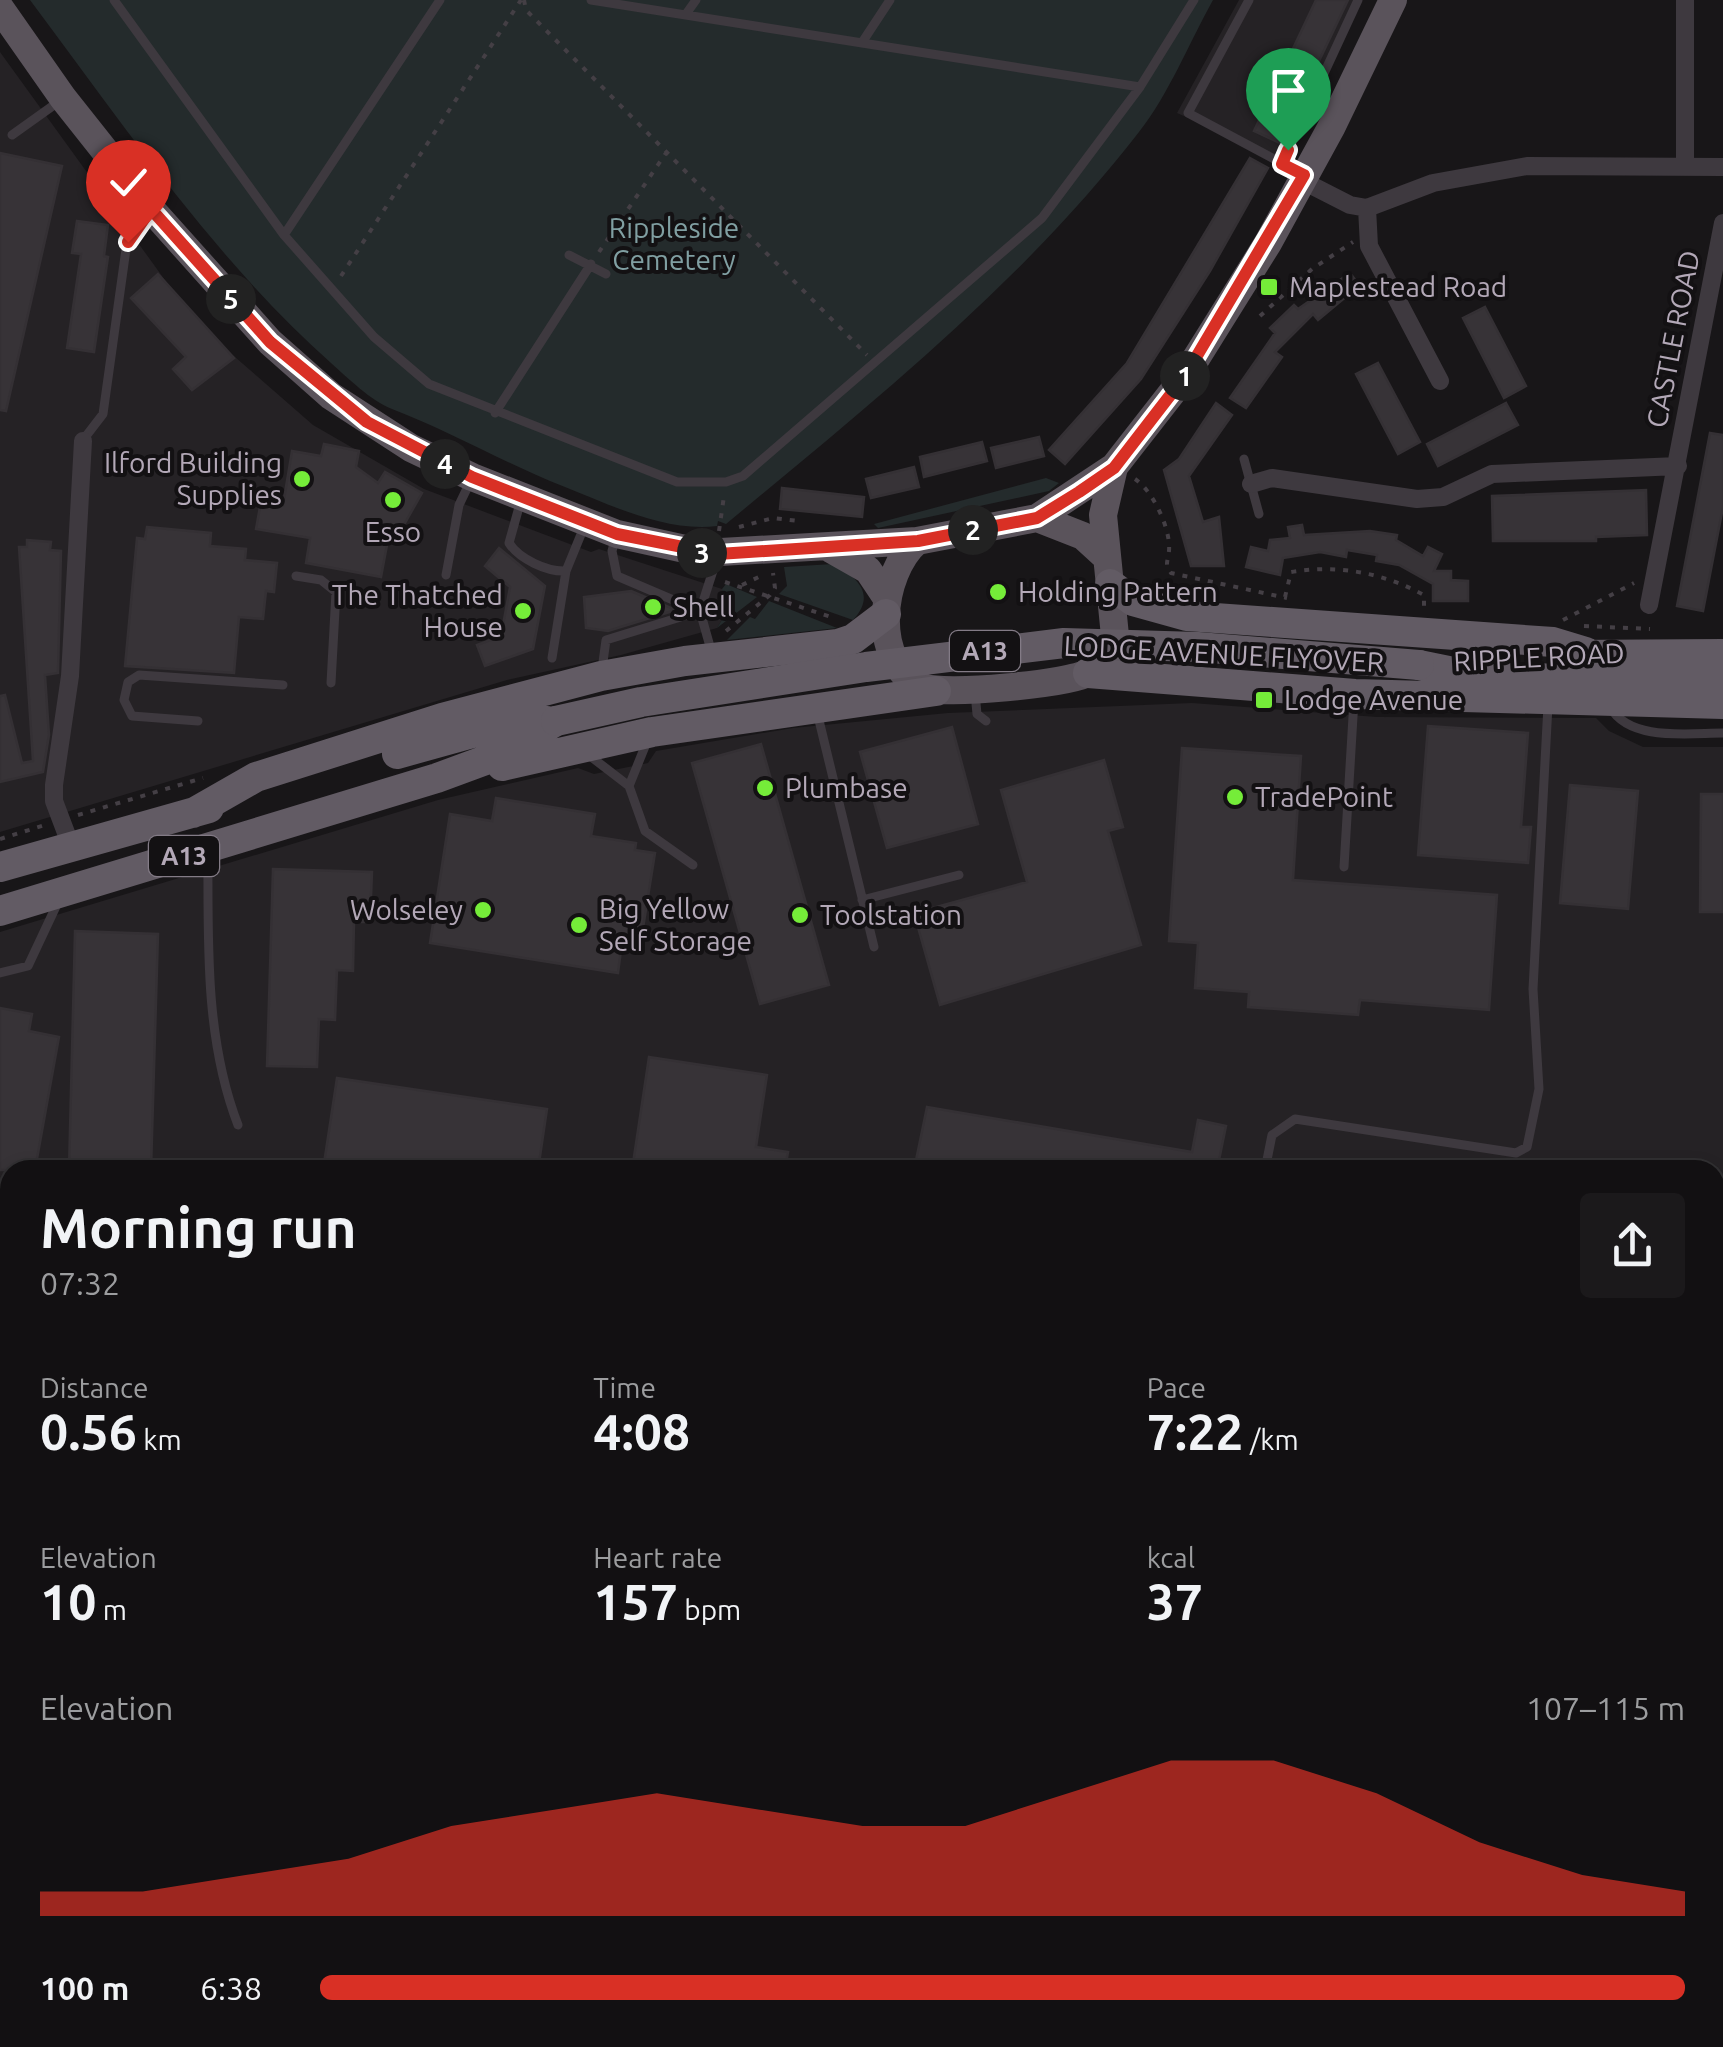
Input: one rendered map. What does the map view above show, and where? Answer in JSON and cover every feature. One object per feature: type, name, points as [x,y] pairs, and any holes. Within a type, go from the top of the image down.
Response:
[{"type":"highway","name":"A13","points":[[1108,570],[1133,600],[1187,616],[1553,642],[1580,638]]},
{"type":"highway","name":"A13","points":[[0,867],[66,833],[193,812],[256,777],[442,718],[715,648],[838,644],[853,640],[886,606]]},
{"type":"highway","name":"RIPPLE ROAD","points":[[1419,665],[1482,656],[1552,657],[1580,638],[1723,654]]},
{"type":"highway","name":"LODGE AVENUE FLYOVER","points":[[193,812],[494,726],[556,720],[641,702],[866,667],[1064,643],[1198,647],[1419,665]]},
{"type":"highway","name":"RIPPLE ROAD","points":[[1419,665],[1478,677],[1723,682]]},
{"type":"highway","points":[[1088,674],[1354,694],[1723,704]]},
{"type":"highway","name":"A13","points":[[0,911],[368,799],[576,748],[652,732],[936,691]]},
{"type":"highway","name":"LODGE AVENUE FLYOVER","points":[[368,799],[502,754],[556,720]]},
{"type":"main road","points":[[831,548],[868,570],[886,606],[899,666],[920,686],[936,691],[1088,674],[1109,654],[1115,636],[1102,514],[1123,472],[1185,376],[1393,0]]},
{"type":"main road","points":[[0,8],[63,98],[151,209],[270,342],[331,396],[411,448],[522,498],[617,534],[831,548],[918,541],[1037,518],[1123,472]]},
{"type":"main road","points":[[1037,518],[1083,536],[1108,570]]},
{"type":"main road","points":[[886,606],[898,562],[918,541]]},
{"type":"street","points":[[1685,0],[1685,165]]},
{"type":"street","points":[[1296,173],[1350,205],[1367,208],[1433,184],[1527,166],[1723,167]]},
{"type":"street","points":[[1367,208],[1369,246],[1440,381]]},
{"type":"street","name":"CASTLE ROAD","points":[[1646,594],[1649,553],[1678,466],[1723,223]]},
{"type":"street","points":[[66,833],[54,785],[70,676],[82,441]]},
{"type":"street","name":"CASTLE ROAD","points":[[1251,484],[1272,478],[1417,500],[1443,497],[1492,474],[1678,466]]},
{"type":"lane","points":[[114,0],[284,235],[374,337],[429,384],[677,482],[726,482],[743,476],[1042,218],[1140,86],[1194,0]]},
{"type":"lane","points":[[284,235],[440,0]]},
{"type":"lane","points":[[591,0],[1140,86]]},
{"type":"lane","points":[[686,14],[696,0]]},
{"type":"lane","points":[[863,41],[890,0]]},
{"type":"lane","points":[[1248,0],[1188,113],[1296,173],[1358,0]]},
{"type":"lane","points":[[12,135],[63,98]]},
{"type":"lane","points":[[82,441],[102,414],[128,242],[151,209]]},
{"type":"lane","points":[[569,256],[606,274]]},
{"type":"lane","points":[[495,413],[591,264]]},
{"type":"lane","points":[[1244,459],[1260,514]]},
{"type":"lane","points":[[446,575],[459,505],[472,477]]},
{"type":"lane","points":[[522,498],[509,542],[515,552],[556,572],[566,571]]},
{"type":"lane","points":[[552,658],[566,571],[586,522]]},
{"type":"lane","points":[[617,534],[612,551],[617,576],[700,611]]},
{"type":"lane","points":[[715,648],[700,611],[719,542]]},
{"type":"lane","points":[[296,576],[321,580],[336,592],[331,684]]},
{"type":"lane","points":[[601,676],[606,640],[700,611]]},
{"type":"lane","points":[[198,721],[132,716],[124,700],[128,682],[139,675],[282,685]]},
{"type":"lane","points":[[974,688],[977,714],[986,720]]},
{"type":"lane","points":[[1344,867],[1354,694]]},
{"type":"lane","points":[[1268,1160],[1272,1135],[1295,1119],[1516,1153],[1527,1147],[1540,1089],[1533,989],[1548,702]]},
{"type":"lane","points":[[1610,702],[1614,714],[1630,726],[1658,732],[1723,733]]},
{"type":"lane","points":[[817,710],[874,948]]},
{"type":"lane","points":[[629,786],[652,732]]},
{"type":"lane","points":[[576,748],[629,786],[646,831],[692,865]]},
{"type":"lane","points":[[208,849],[210,996],[224,1091],[238,1126]]},
{"type":"lane","points":[[862,900],[959,874]]},
{"type":"lane","points":[[0,973],[28,966],[62,893]]},
{"type":"path","points":[[523,0],[526,10],[876,364]]},
{"type":"path","points":[[332,290],[523,0]]},
{"type":"path","points":[[591,264],[666,153]]},
{"type":"path","points":[[1260,316],[1312,270],[1361,238]]},
{"type":"path","points":[[1123,472],[1150,489],[1170,548],[1166,568],[1191,579],[1285,597],[1300,604]]},
{"type":"path","points":[[719,542],[726,482]]},
{"type":"path","points":[[734,528],[773,518],[798,521]]},
{"type":"path","points":[[1285,597],[1291,572],[1323,566],[1393,578],[1424,595],[1424,618]]},
{"type":"path","points":[[715,648],[775,588],[772,568],[742,585]]},
{"type":"path","points":[[1190,589],[1191,579]]},
{"type":"path","points":[[1562,624],[1642,579],[1646,594]]},
{"type":"path","points":[[724,582],[845,622]]},
{"type":"path","points":[[1580,638],[1642,628]]},
{"type":"path","points":[[0,840],[66,833],[211,776]]},
{"type":"shaded area","points":[[1239,0],[1358,0],[1282,159],[1177,113]]},
{"type":"shaded area","points":[[0,52],[196,323],[313,425],[424,489],[591,552],[599,549],[722,589],[726,613],[717,628],[621,655],[507,680],[0,832]]},
{"type":"shaded area","points":[[1192,703],[1377,717],[1596,718],[1609,731],[1643,747],[1723,747],[1723,1160],[0,1160],[0,932],[438,800],[578,768],[594,774],[648,763],[656,751],[793,728],[948,713]]},
{"type":"green space","name":"Rippleside Cemetery","points":[[30,0],[1213,0],[1150,117],[1046,240],[943,339],[726,524],[718,521],[717,526],[698,527],[640,516],[565,487],[384,405],[360,389],[289,323],[209,236]]},
{"type":"green space","points":[[1046,478],[1059,483],[1049,491],[878,528],[874,524]]},
{"type":"green space","points":[[833,564],[850,575],[864,594],[853,620],[779,594],[787,586],[784,567]]},
{"type":"green space","points":[[726,584],[757,597],[717,628],[726,613],[722,589]]},
{"type":"green space","points":[[769,601],[837,628],[727,640],[750,617],[755,619]]},
{"type":"building","points":[[1316,0],[1348,0],[1280,143],[1254,131]]},
{"type":"building","points":[[0,153],[62,166],[6,411],[0,410]]},
{"type":"building","points":[[1250,158],[1268,168],[1210,271],[1141,379],[1065,464],[1049,450],[1127,363]]},
{"type":"building","points":[[77,221],[108,225],[104,256],[108,257],[94,352],[67,348],[81,254],[72,253]]},
{"type":"building","points":[[1350,273],[1363,290],[1351,299],[1348,295],[1318,320],[1313,314],[1275,352],[1282,357],[1246,408],[1230,398],[1275,333],[1270,328],[1294,305],[1298,309]]},
{"type":"building","points":[[158,274],[234,358],[192,390],[173,369],[186,357],[131,298]]},
{"type":"building","points":[[1485,307],[1526,386],[1504,398],[1463,318]]},
{"type":"building","points":[[1378,363],[1420,442],[1398,454],[1356,374]]},
{"type":"building","points":[[1216,403],[1232,415],[1189,476],[1203,522],[1219,517],[1224,566],[1191,566],[1164,470],[1179,459]]},
{"type":"building","points":[[1506,403],[1518,425],[1438,466],[1427,444]]},
{"type":"building","points":[[1710,433],[1723,435],[1723,507],[1703,611],[1677,606]]},
{"type":"building","points":[[1039,437],[1044,456],[996,468],[991,448]]},
{"type":"building","points":[[982,442],[987,461],[924,477],[920,457]]},
{"type":"building","points":[[324,444],[359,451],[356,467],[378,483],[385,472],[422,493],[401,530],[391,524],[381,577],[306,563],[310,538],[256,529],[261,501],[283,505],[292,451],[321,456]]},
{"type":"building","points":[[914,467],[919,487],[871,498],[866,479]]},
{"type":"building","points":[[782,488],[864,497],[862,517],[780,509]]},
{"type":"building","points":[[1646,490],[1647,535],[1596,537],[1596,541],[1493,541],[1492,496]]},
{"type":"building","points":[[1302,525],[1304,535],[1370,531],[1397,535],[1396,540],[1423,556],[1428,547],[1442,554],[1434,571],[1451,571],[1451,580],[1468,581],[1468,601],[1433,601],[1433,584],[1399,565],[1376,561],[1377,555],[1347,550],[1346,557],[1320,552],[1283,558],[1280,575],[1246,567],[1251,547],[1268,551],[1270,540],[1290,538],[1288,527]]},
{"type":"building","points":[[147,527],[211,533],[210,546],[246,549],[245,560],[277,563],[274,592],[266,591],[263,619],[239,617],[234,673],[125,666],[137,538],[145,539]]},
{"type":"building","points":[[27,540],[51,542],[50,550],[61,551],[58,673],[45,675],[49,735],[43,772],[0,782],[0,696],[5,695],[22,763],[33,761],[19,547],[27,547]]},
{"type":"building","name":"The Thatched House","points":[[499,548],[545,586],[533,649],[485,666],[477,645],[501,636],[510,587],[485,566]]},
{"type":"building","points":[[631,591],[676,610],[608,631],[586,628],[584,597]]},
{"type":"building","points":[[1428,726],[1528,733],[1521,827],[1531,827],[1528,863],[1418,855]]},
{"type":"building","points":[[952,727],[978,824],[887,848],[860,752]]},
{"type":"building","points":[[761,744],[829,985],[760,1004],[692,763]]},
{"type":"building","points":[[1182,748],[1301,756],[1293,880],[1497,895],[1489,1010],[1360,1000],[1358,1015],[1248,1007],[1249,992],[1195,988],[1198,943],[1169,941]]},
{"type":"building","points":[[1104,760],[1123,827],[1108,831],[1141,945],[940,1005],[914,913],[1027,882],[1001,790]]},
{"type":"building","points":[[1570,785],[1638,791],[1628,909],[1560,903]]},
{"type":"building","points":[[1701,794],[1723,794],[1723,912],[1700,912]]},
{"type":"building","points":[[496,798],[595,814],[591,836],[636,843],[635,850],[655,853],[639,953],[621,950],[618,973],[430,943],[450,814],[492,821]]},
{"type":"building","points":[[273,869],[372,872],[370,922],[354,922],[353,971],[337,970],[335,1020],[319,1019],[317,1067],[267,1066]]},
{"type":"building","points":[[75,931],[158,934],[151,1160],[69,1160]]},
{"type":"building","points":[[0,1008],[32,1014],[29,1031],[59,1037],[37,1160],[0,1160]]},
{"type":"building","points":[[649,1057],[767,1075],[756,1147],[788,1152],[787,1160],[634,1160]]},
{"type":"building","points":[[337,1078],[547,1109],[539,1160],[325,1160]]},
{"type":"building","points":[[927,1107],[1192,1152],[1198,1120],[1226,1126],[1219,1160],[916,1160]]},
{"type":"place","name":"Maplestead Road","points":[[1269,287]]},
{"type":"place","name":"Ilford Building Supplies","points":[[302,479]]},
{"type":"place","name":"Esso","points":[[393,500]]},
{"type":"place","name":"Holding Pattern","points":[[998,592]]},
{"type":"place","name":"Shell","points":[[653,607]]},
{"type":"place","name":"The Thatched House","points":[[523,611]]},
{"type":"place","name":"Lodge Avenue","points":[[1264,700]]},
{"type":"place","name":"Plumbase","points":[[765,788]]},
{"type":"place","name":"TradePoint","points":[[1235,797]]},
{"type":"place","name":"Wolseley","points":[[483,910]]},
{"type":"place","name":"Toolstation","points":[[800,915]]},
{"type":"place","name":"Big Yellow Self Storage","points":[[579,925]]},
{"type":"route","points":[[128,242],[151,209],[270,342],[331,396],[411,448],[472,477],[617,534],[703,554],[831,548],[918,541],[1037,518],[1114,468],[1185,376],[1268,243],[1304,175],[1282,164],[1288,150]]}]
